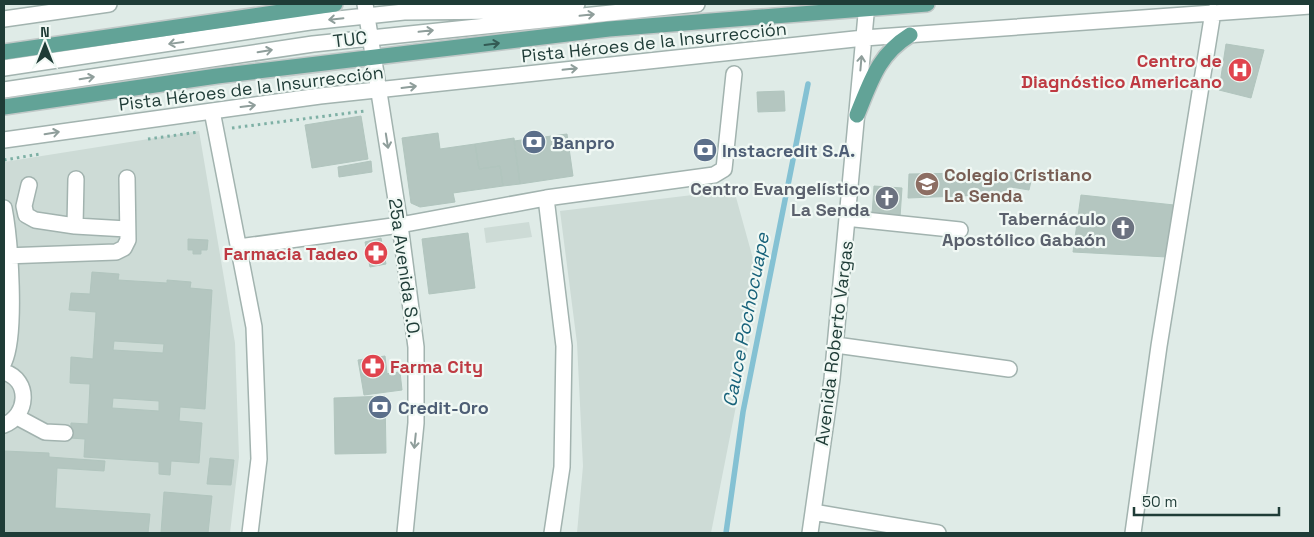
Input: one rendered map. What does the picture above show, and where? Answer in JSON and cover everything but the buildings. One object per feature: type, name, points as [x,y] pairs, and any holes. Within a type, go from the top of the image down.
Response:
[{"type":"main road","points":[[4,52],[336,4]]},
{"type":"main road","name":"Pista Héroes de la Insurrección","points":[[4,107],[217,76],[609,30],[867,6],[927,4]]},
{"type":"main road","points":[[857,115],[879,64],[894,45],[910,35]]},
{"type":"street","points":[[4,19],[109,4]]},
{"type":"street","name":"TUC","points":[[4,68],[310,22],[366,10],[404,12],[508,10],[577,4]]},
{"type":"street","name":"TUC","points":[[4,90],[313,44],[697,4]]},
{"type":"street","name":"Avenida Roberto Vargas","points":[[810,533],[836,345],[867,6]]},
{"type":"street","name":"Pista Héroes de la Insurrección","points":[[4,140],[379,90],[864,38],[1310,6]]},
{"type":"street","name":"25a Avenida S.O.","points":[[366,10],[400,225],[416,347],[416,423],[405,533]]},
{"type":"street","points":[[1133,533],[1159,346],[1213,12]]},
{"type":"street","points":[[239,247],[400,225],[546,198],[714,175],[724,169],[734,74]]},
{"type":"street","points":[[212,111],[254,326],[259,459],[250,533]]},
{"type":"street","points":[[7,256],[116,252],[124,248],[128,240],[127,178]]},
{"type":"street","points":[[75,226],[76,179]]},
{"type":"street","points":[[29,185],[24,206],[26,215],[35,220],[75,226],[127,229]]},
{"type":"street","points":[[546,198],[564,346],[562,467],[552,533]]},
{"type":"street","points":[[4,208],[11,304],[4,362]]},
{"type":"street","points":[[855,220],[960,230]]},
{"type":"street","points":[[836,345],[1009,368]]},
{"type":"street","points":[[4,372],[14,378],[23,392],[24,401],[17,417],[4,425]]},
{"type":"street","points":[[17,417],[45,432],[65,433]]},
{"type":"street","points":[[812,512],[938,533]]},
{"type":"path","points":[[140,140],[382,109]]},
{"type":"path","points":[[4,160],[43,154]]},
{"type":"shaded area","points":[[199,131],[235,343],[239,457],[230,533],[4,533],[4,162]]},
{"type":"shaded area","points":[[734,190],[760,284],[711,533],[577,533],[583,466],[577,343],[560,211]]},
{"type":"shaded area","points":[[529,222],[532,237],[486,243],[484,228]]},
{"type":"waterway","name":"Cauce Pochocuape","points":[[726,533],[743,412],[808,84]]},
{"type":"place","name":"Centro de Diagnóstico Americano","points":[[1240,70]]},
{"type":"place","name":"Banpro","points":[[534,142]]},
{"type":"place","name":"Instacredit S.A.","points":[[705,150]]},
{"type":"place","name":"Colegio Cristiano La Senda","points":[[927,184]]},
{"type":"place","name":"Centro Evangelístico La Senda","points":[[887,198]]},
{"type":"place","name":"Tabernáculo Apostólico Gabaón","points":[[1123,228]]},
{"type":"place","name":"Farmacia Tadeo","points":[[376,253]]},
{"type":"place","name":"Farma City","points":[[373,366]]},
{"type":"place","name":"Credit-Oro","points":[[380,407]]}]
